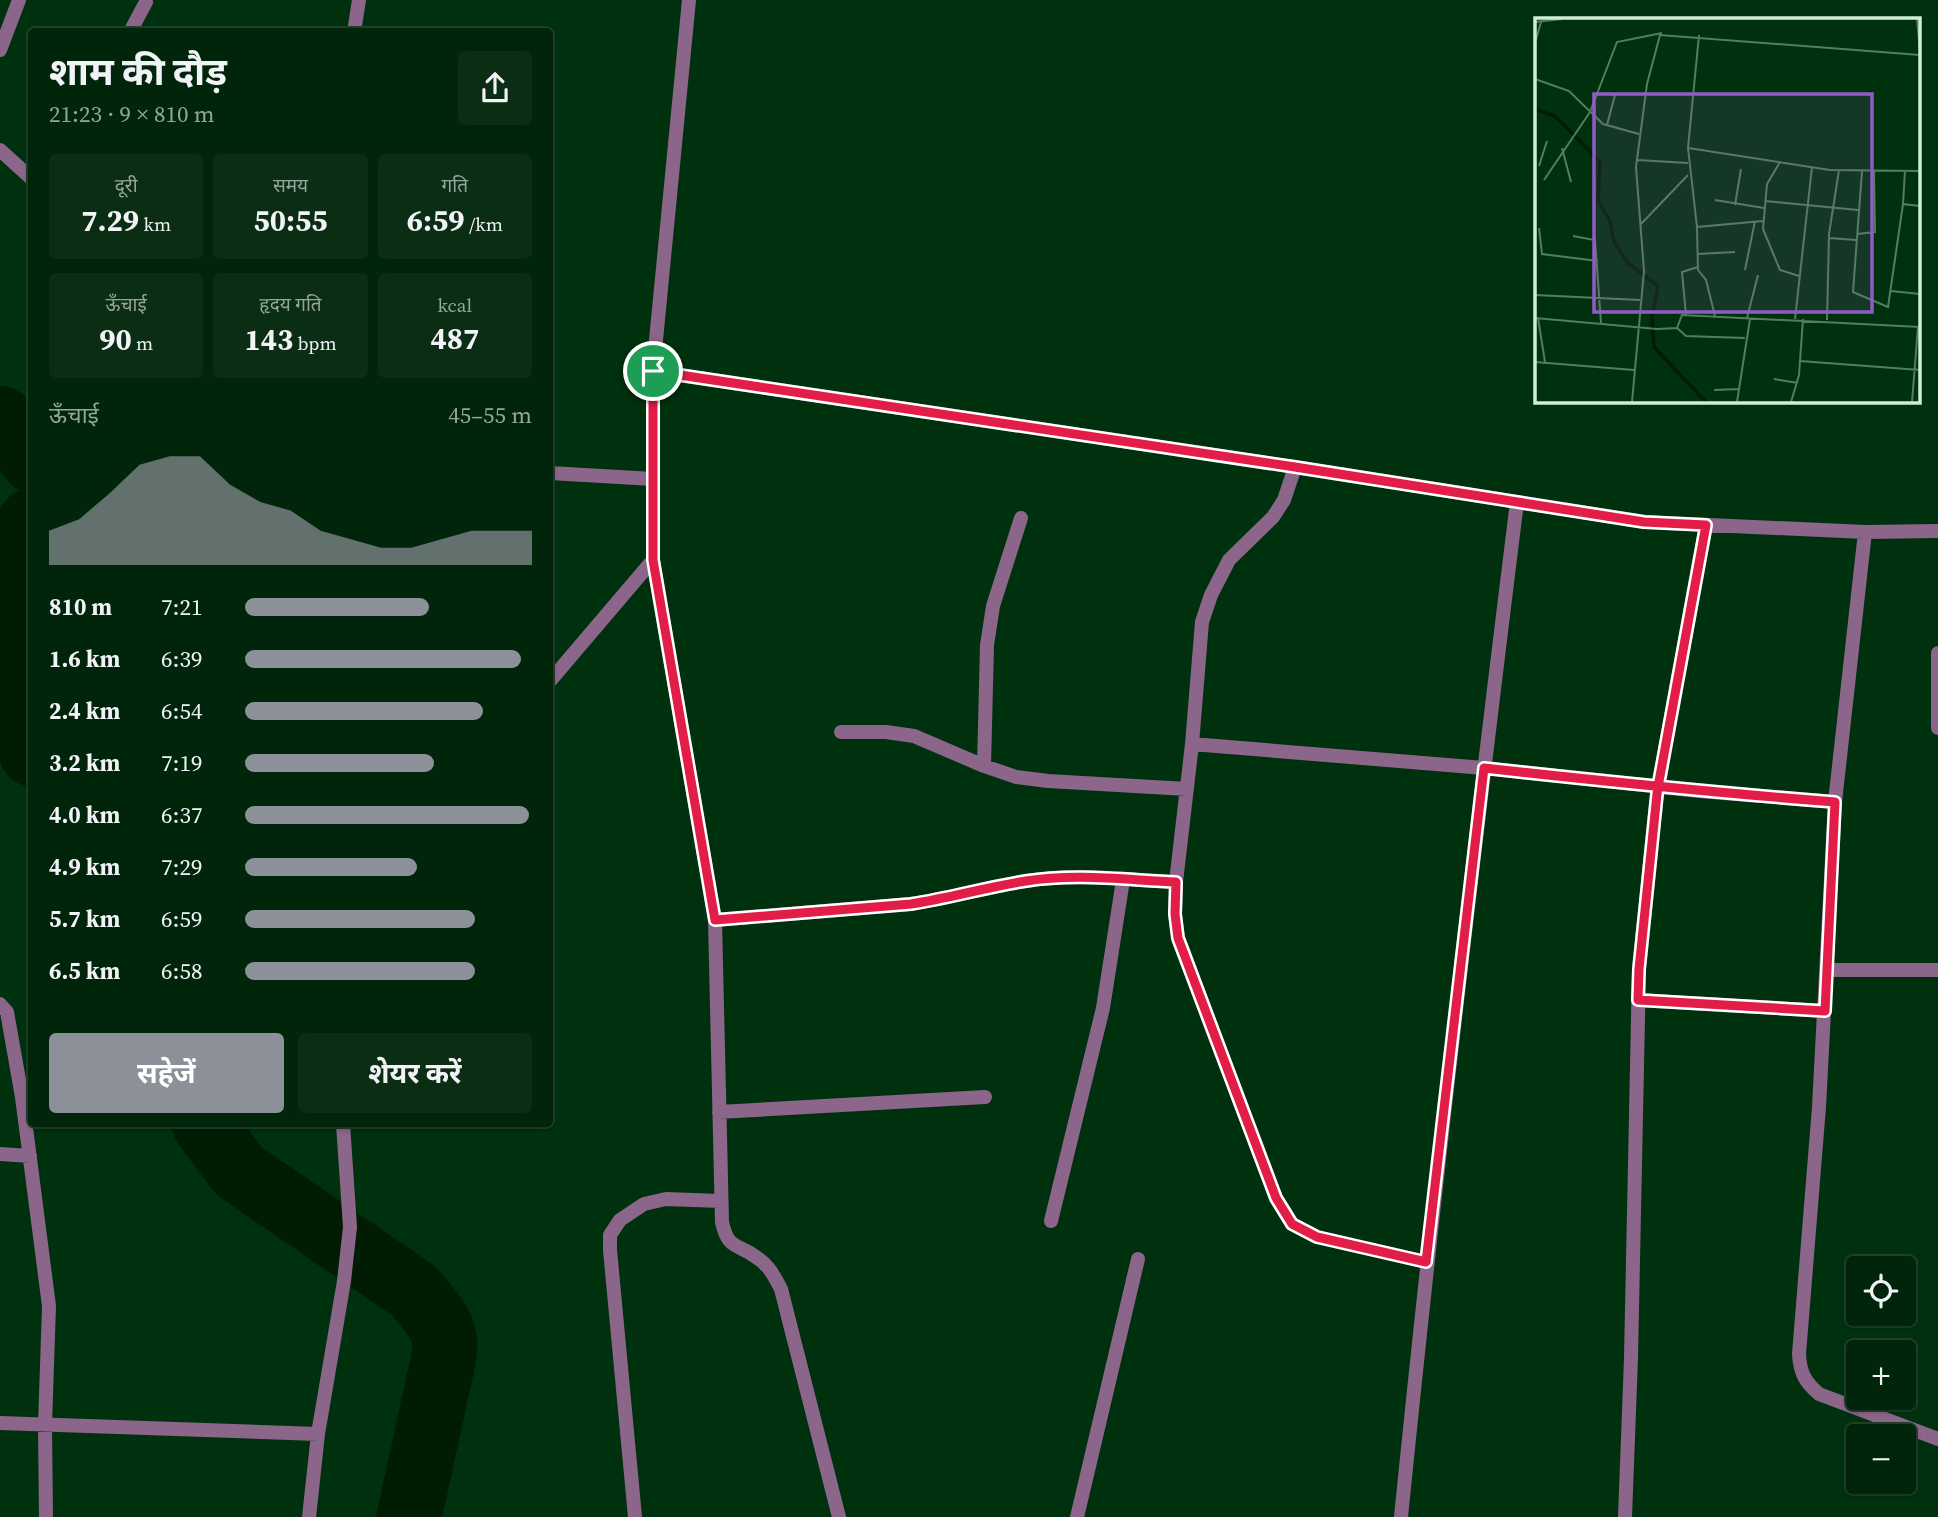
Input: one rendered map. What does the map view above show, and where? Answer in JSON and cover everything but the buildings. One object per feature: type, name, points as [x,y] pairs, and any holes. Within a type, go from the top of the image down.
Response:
[{"type":"street","points":[[0,50],[19,0]]},
{"type":"street","points":[[355,28],[359,0]]},
{"type":"street","points":[[689,0],[653,371],[653,560],[715,920],[722,1222],[725,1237],[771,1269],[780,1289],[839,1517]]},
{"type":"street","points":[[132,28],[146,2]]},
{"type":"street","points":[[0,150],[28,175]]},
{"type":"street","points":[[653,371],[1644,522],[1865,532],[1938,531]]},
{"type":"street","points":[[1295,467],[1284,500],[1273,517],[1230,560],[1211,595],[1202,622],[1192,744],[1176,882],[1175,914],[1178,938],[1276,1198],[1292,1224],[1317,1237],[1426,1262]]},
{"type":"street","points":[[553,473],[653,479]]},
{"type":"street","points":[[1401,1517],[1426,1262],[1517,502]]},
{"type":"street","points":[[984,766],[985,680],[989,632],[993,606],[1021,518]]},
{"type":"street","points":[[1625,1517],[1639,969],[1658,787],[1706,525]]},
{"type":"street","points":[[1865,532],[1835,802],[1825,1011],[1799,1354],[1800,1371],[1808,1384],[1819,1394],[1938,1439]]},
{"type":"street","points":[[553,677],[653,560]]},
{"type":"street","points":[[1938,653],[1938,728]]},
{"type":"street","points":[[841,732],[886,732],[914,736],[1016,777],[1187,789]]},
{"type":"street","points":[[1192,744],[1484,768],[1658,787],[1835,802]]},
{"type":"street","points":[[715,920],[911,904],[1028,880],[1074,878],[1176,882]]},
{"type":"street","points":[[1051,1221],[1103,1008],[1123,880]]},
{"type":"street","points":[[1827,970],[1938,970]]},
{"type":"street","points":[[1638,1000],[1825,1011]]},
{"type":"street","points":[[0,1004],[7,1013],[22,1097],[49,1306],[45,1425],[46,1517]]},
{"type":"street","points":[[719,1112],[985,1097]]},
{"type":"street","points":[[309,1517],[318,1434],[344,1281],[350,1227],[342,1127]]},
{"type":"street","points":[[0,1154],[30,1156]]},
{"type":"street","points":[[635,1517],[610,1235],[620,1220],[644,1204],[667,1199],[721,1200]]},
{"type":"street","points":[[1076,1517],[1138,1259]]},
{"type":"street","points":[[0,1423],[318,1434]]},
{"type":"waterway","points":[[0,418],[9,425],[28,454]]},
{"type":"waterway","points":[[28,525],[21,536],[14,561],[11,587],[12,646],[20,705],[28,739]]},
{"type":"waterway","points":[[206,1127],[239,1171],[414,1291],[438,1322],[445,1344],[442,1366],[409,1517]]},
{"type":"route","points":[[653,371],[653,560],[715,920],[911,904],[1028,880],[1074,878],[1176,882],[1175,914],[1178,938],[1276,1198],[1292,1224],[1317,1237],[1426,1262],[1484,768],[1658,787],[1699,791],[1835,802],[1825,1011],[1638,1000],[1658,787],[1706,525],[1644,522],[653,371]]}]
